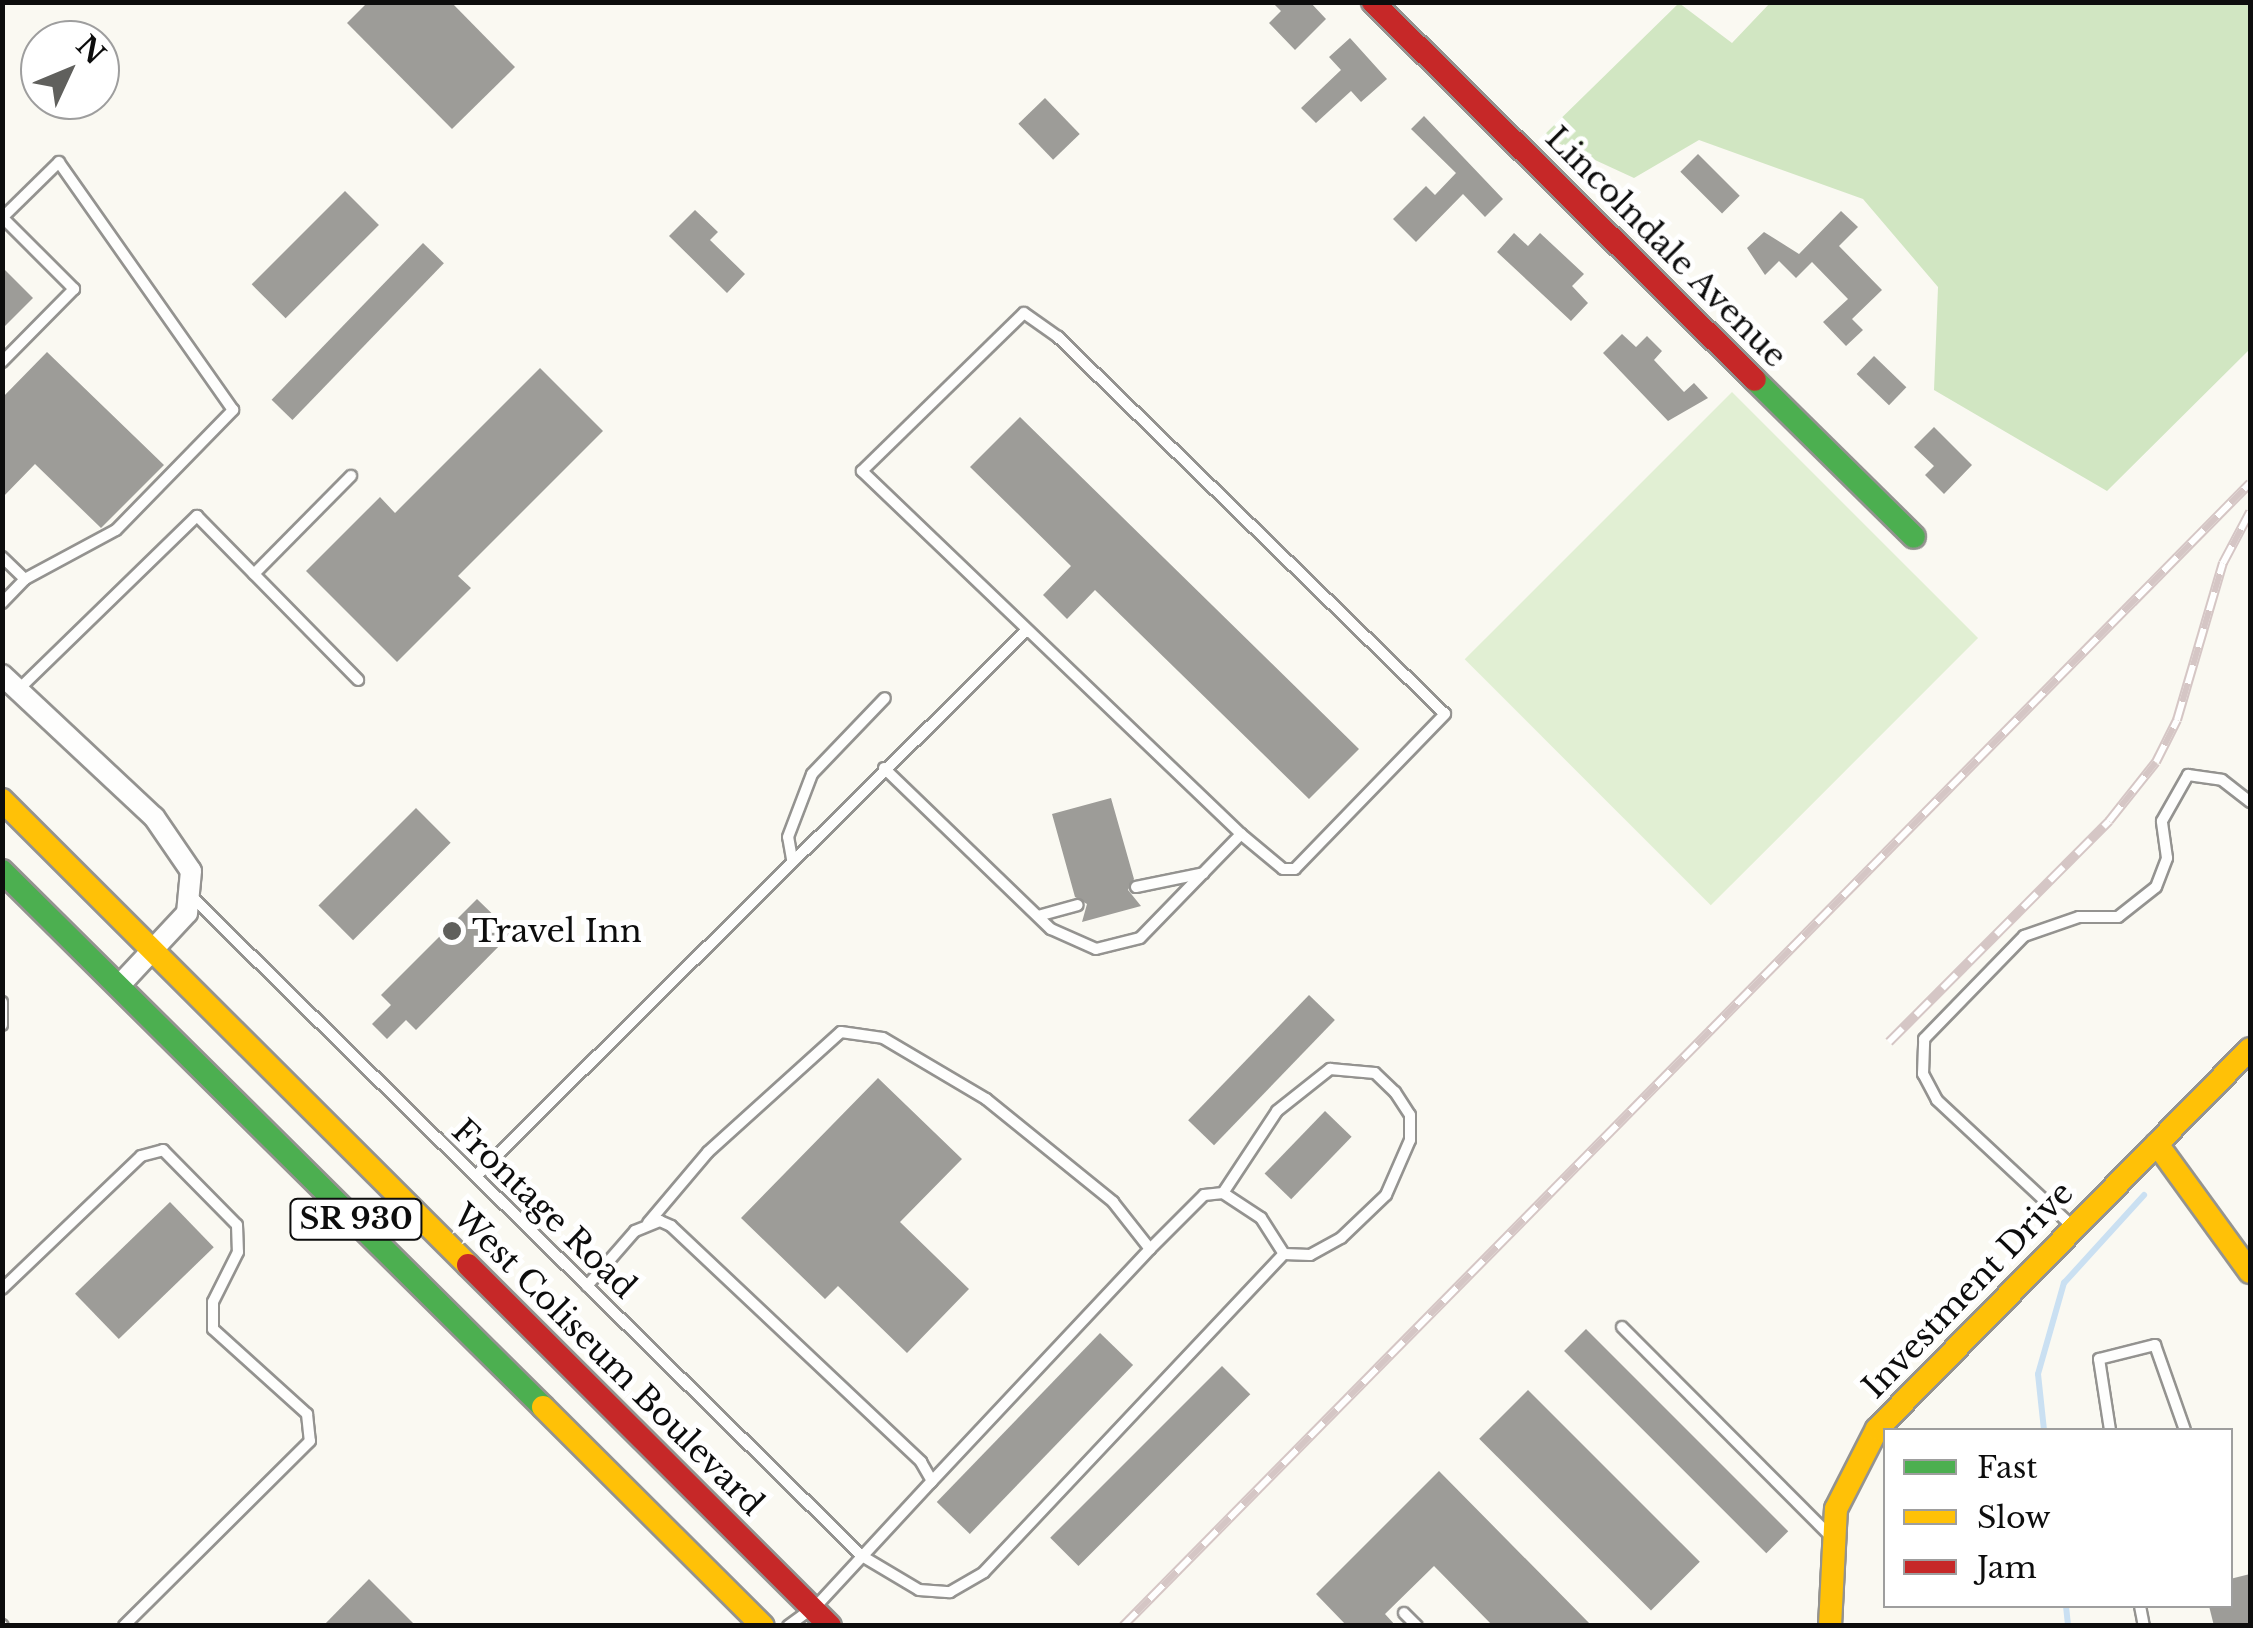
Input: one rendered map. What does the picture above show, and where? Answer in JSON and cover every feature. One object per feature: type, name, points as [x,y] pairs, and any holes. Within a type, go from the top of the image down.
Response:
[{"type":"main road","name":"Lincolndale Avenue","points":[[1373,2],[1914,537]]},
{"type":"main road","name":"West Coliseum Boulevard","points":[[2,800],[822,1617]]},
{"type":"main road","name":"SR 930","points":[[2,872],[762,1626]]},
{"type":"main road","name":"Investment Drive","points":[[1830,1626],[1834,1539],[1844,1483],[1878,1428],[2250,1048]]},
{"type":"main road","points":[[2157,1144],[2250,1272]]},
{"type":"street","points":[[10,683],[168,831],[192,870],[193,898],[156,952],[119,986]]},
{"type":"lane","points":[[2,362],[74,289],[4,216],[60,162],[233,410],[116,530],[24,579],[2,603]]},
{"type":"lane","points":[[1024,313],[1058,337],[1445,714],[1295,868],[1283,870],[1026,631],[862,471],[1024,313]]},
{"type":"lane","points":[[254,574],[351,476]]},
{"type":"lane","points":[[10,683],[197,516],[358,680]]},
{"type":"lane","points":[[2,556],[24,579]]},
{"type":"lane","points":[[476,1176],[1026,631]]},
{"type":"lane","points":[[792,859],[788,837],[812,774],[885,698]]},
{"type":"lane","points":[[884,768],[1038,916],[1096,949],[1140,938],[1241,834]]},
{"type":"lane","points":[[2074,1227],[1938,1100],[1923,1074],[1924,1040],[2024,936],[2079,917],[2118,917],[2156,887],[2167,858],[2162,821],[2188,775],[2222,780],[2250,802]]},
{"type":"lane","points":[[1136,887],[1204,873]]},
{"type":"lane","name":"Frontage Road","points":[[193,898],[862,1556],[930,1592],[950,1592],[984,1572],[1284,1254]]},
{"type":"lane","points":[[1038,916],[1078,905]]},
{"type":"lane","points":[[2,1002],[2,1025]]},
{"type":"lane","points":[[587,1286],[648,1223],[708,1152],[841,1032],[883,1038],[1030,1130],[1140,1228],[1150,1249]]},
{"type":"lane","points":[[788,1626],[822,1617],[862,1556],[1204,1195],[1223,1192],[1261,1218],[1284,1254],[1310,1255],[1341,1238],[1386,1196],[1410,1140],[1410,1115],[1395,1092],[1375,1073],[1330,1069],[1277,1112],[1223,1192]]},
{"type":"lane","points":[[2,1289],[141,1156],[163,1150],[236,1225],[238,1252],[213,1302],[213,1329],[307,1414],[310,1441],[124,1626]]},
{"type":"lane","points":[[648,1223],[671,1226],[922,1462],[930,1483]]},
{"type":"lane","points":[[1622,1327],[1834,1539]]},
{"type":"lane","points":[[2110,1428],[2099,1360],[2155,1345],[2183,1428]]},
{"type":"lane","points":[[1404,1612],[1417,1626]]},
{"type":"green space","points":[[1679,3],[1732,43],[1770,3],[2250,3],[2250,349],[2107,491],[1934,390],[1938,287],[1863,199],[1699,140],[1634,178],[1543,136]]},
{"type":"green space","points":[[1732,392],[1978,638],[1711,905],[1465,659]]},
{"type":"building","points":[[368,2],[451,2],[515,67],[452,129],[347,23]]},
{"type":"building","points":[[1272,2],[1310,2],[1326,19],[1295,50],[1269,23],[1281,11]]},
{"type":"building","points":[[1350,38],[1387,79],[1361,102],[1351,91],[1316,123],[1301,108],[1341,70],[1329,57]]},
{"type":"building","points":[[1045,98],[1080,134],[1053,160],[1018,124]]},
{"type":"building","points":[[1424,116],[1503,199],[1485,217],[1463,194],[1416,242],[1393,219],[1426,186],[1435,195],[1456,173],[1411,129]]},
{"type":"building","points":[[1698,154],[1740,196],[1722,213],[1680,172]]},
{"type":"building","points":[[345,191],[379,225],[286,318],[252,284]]},
{"type":"building","points":[[695,210],[718,232],[710,240],[745,274],[727,293],[669,236]]},
{"type":"building","points":[[1841,211],[1858,227],[1839,246],[1882,290],[1852,319],[1863,330],[1846,346],[1823,322],[1848,299],[1812,262],[1796,278],[1779,261],[1765,275],[1747,248],[1764,232],[1799,254]]},
{"type":"building","points":[[1514,233],[1528,246],[1540,233],[1584,274],[1572,286],[1588,303],[1571,321],[1497,252]]},
{"type":"building","points":[[423,243],[444,263],[292,420],[272,400]]},
{"type":"building","points":[[2,267],[33,298],[2,329]]},
{"type":"building","points":[[1622,334],[1636,347],[1647,336],[1662,351],[1654,360],[1684,392],[1694,383],[1708,398],[1668,421],[1603,353]]},
{"type":"building","points":[[47,352],[164,465],[101,528],[35,464],[2,498],[2,398]]},
{"type":"building","points":[[1874,356],[1906,387],[1889,405],[1857,374]]},
{"type":"building","points":[[540,368],[603,431],[458,576],[471,588],[397,662],[306,571],[380,497],[395,513]]},
{"type":"building","points":[[1020,417],[1359,749],[1309,799],[1095,590],[1067,619],[1043,595],[1071,566],[970,467]]},
{"type":"building","points":[[1934,427],[1972,465],[1944,494],[1925,475],[1934,466],[1914,447]]},
{"type":"building","points":[[1111,798],[1134,879],[1128,890],[1141,906],[1082,922],[1087,904],[1075,897],[1052,814]]},
{"type":"building","points":[[416,808],[451,843],[353,940],[318,906]]},
{"type":"building","points":[[477,899],[512,933],[416,1030],[406,1020],[387,1039],[372,1024],[391,1005],[381,995]]},
{"type":"building","points":[[1309,995],[1335,1020],[1214,1145],[1188,1120]]},
{"type":"building","points":[[878,1078],[962,1159],[900,1222],[969,1289],[907,1353],[838,1286],[825,1299],[741,1218]]},
{"type":"building","points":[[1325,1111],[1352,1137],[1291,1199],[1265,1174]]},
{"type":"building","points":[[170,1202],[214,1247],[119,1339],[75,1294]]},
{"type":"building","points":[[1586,1329],[1788,1531],[1766,1553],[1564,1351]]},
{"type":"building","points":[[1100,1333],[1133,1365],[970,1534],[937,1502]]},
{"type":"building","points":[[1222,1366],[1250,1394],[1078,1566],[1050,1538]]},
{"type":"building","points":[[1528,1390],[1700,1562],[1651,1611],[1479,1439]]},
{"type":"building","points":[[1439,1471],[1592,1626],[1493,1626],[1434,1566],[1385,1614],[1396,1626],[1347,1626],[1316,1594]]},
{"type":"building","points":[[2250,1574],[2250,1626],[2214,1626],[2210,1608],[2233,1608],[2233,1578]]},
{"type":"building","points":[[369,1579],[416,1626],[323,1626]]},
{"type":"waterway","points":[[2044,1428],[2038,1374],[2064,1283],[2144,1195]]},
{"type":"waterway","points":[[2066,1608],[2068,1626]]},
{"type":"railway","points":[[1123,1626],[2250,483]]},
{"type":"railway","points":[[1889,1042],[2109,821],[2156,762],[2177,720],[2223,563],[2250,512]]},
{"type":"traffic: fast","points":[[1755,380],[1914,537]]},
{"type":"traffic: fast","points":[[2,871],[543,1407]]},
{"type":"traffic: slow","points":[[2,800],[468,1265]]},
{"type":"traffic: slow","points":[[1830,1626],[1836,1509],[1877,1429],[2250,1049]]},
{"type":"traffic: slow","points":[[2157,1144],[2250,1272]]},
{"type":"traffic: slow","points":[[543,1407],[763,1626]]},
{"type":"traffic: jam","points":[[1373,2],[1755,380]]},
{"type":"traffic: jam","points":[[468,1265],[830,1626]]},
{"type":"place","name":"Travel Inn","points":[[452,931]]}]
